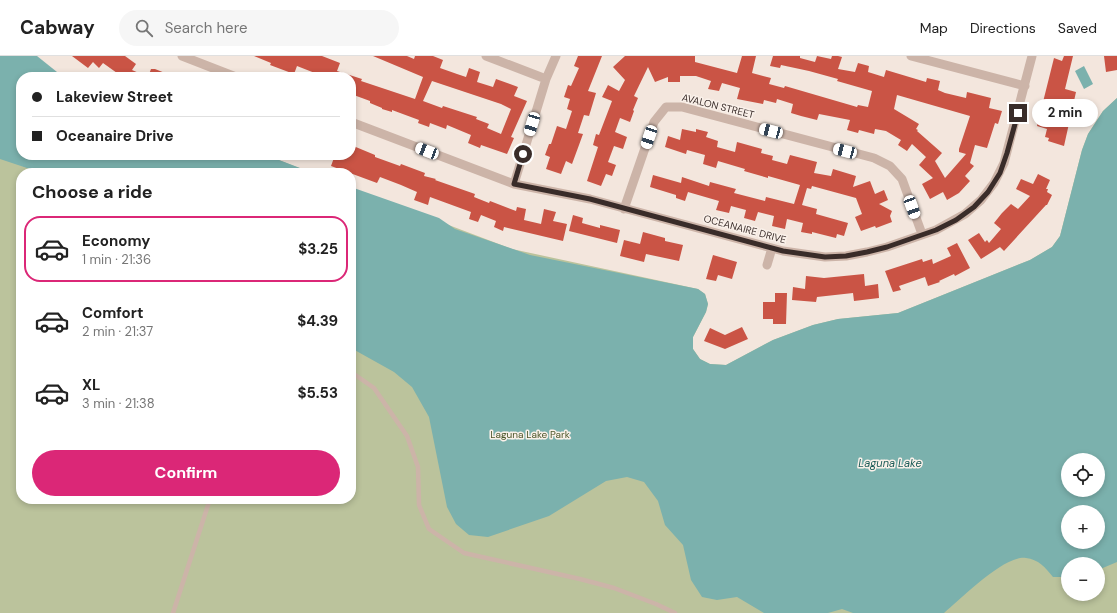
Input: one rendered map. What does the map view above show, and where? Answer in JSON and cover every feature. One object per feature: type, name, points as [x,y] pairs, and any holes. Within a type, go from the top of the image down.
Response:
[{"type":"street","points":[[182,56],[223,72]]},
{"type":"street","points":[[486,56],[546,79]]},
{"type":"street","points":[[514,184],[546,79],[556,56]]},
{"type":"street","points":[[911,56],[1025,86]]},
{"type":"street","name":"OCEANAIRE DRIVE","points":[[356,124],[514,184],[590,199],[772,248],[804,255],[825,257],[846,256],[867,252],[946,225],[965,214],[988,192],[1004,163],[1032,56]]},
{"type":"street","name":"AVALON STREET","points":[[624,208],[654,122],[666,107],[682,107],[874,158],[890,166],[902,179],[922,234]]},
{"type":"street","points":[[767,265],[772,248]]},
{"type":"lane","points":[[356,375],[374,388],[407,436],[418,467],[419,505],[429,529],[464,553],[600,584],[674,613]]},
{"type":"lane","points":[[173,613],[208,504]]},
{"type":"green space","name":"Laguna Lake","points":[[0,56],[16,72],[16,160],[279,160],[299,168],[16,168],[16,504],[356,504],[356,190],[512,249],[698,289],[705,294],[708,304],[706,312],[693,337],[693,349],[700,359],[710,364],[726,365],[773,340],[813,325],[838,319],[898,313],[1030,260],[1052,247],[1060,236],[1082,150],[1088,134],[1103,111],[1117,98],[1117,613],[0,613]]},
{"type":"water","points":[[0,56],[37,56],[57,72],[16,72],[16,160],[279,160],[300,168],[27,168],[0,159]]},
{"type":"water","points":[[1084,66],[1093,84],[1084,89],[1075,71]]},
{"type":"water","name":"Laguna Lake","points":[[1117,98],[1117,562],[1105,567],[1105,557],[1061,557],[1061,577],[1053,577],[1045,567],[1034,560],[1026,558],[1017,559],[1006,563],[995,570],[944,613],[853,613],[842,609],[828,613],[764,613],[737,597],[717,600],[702,597],[691,580],[683,545],[665,525],[658,501],[644,482],[627,477],[606,481],[549,516],[488,537],[469,535],[456,524],[447,507],[429,417],[412,387],[394,372],[356,351],[356,189],[439,218],[455,229],[530,255],[698,289],[705,294],[708,304],[706,312],[693,337],[693,349],[700,359],[710,364],[726,365],[773,340],[813,325],[838,319],[898,313],[1030,260],[1052,247],[1060,236],[1082,150],[1088,134],[1103,111]]},
{"type":"building","points":[[72,56],[125,56],[136,64],[132,70],[137,72],[116,72],[103,63],[99,68],[93,62],[88,68]]},
{"type":"building","points":[[254,56],[322,56],[340,63],[337,71],[340,72],[312,72],[297,66],[295,72],[289,72],[270,65],[271,63]]},
{"type":"building","points":[[373,56],[407,56],[414,59],[415,56],[433,56],[443,60],[440,68],[457,74],[466,77],[469,68],[480,72],[477,82],[493,87],[496,79],[518,87],[514,96],[527,101],[511,137],[514,138],[507,154],[481,145],[480,148],[468,143],[471,135],[447,125],[446,129],[430,123],[429,127],[418,123],[419,120],[392,110],[392,112],[382,109],[370,103],[370,101],[356,96],[356,77],[362,79],[361,81],[415,99],[423,77]],"holes":[[[432,81],[501,104],[511,109],[501,134],[487,128],[489,124],[476,119],[477,117],[443,106],[442,108],[423,101]]]},
{"type":"building","points":[[578,56],[602,56],[588,91],[596,93],[589,116],[584,115],[578,133],[583,134],[572,164],[566,161],[561,174],[546,169],[550,157],[545,155],[549,144],[551,144],[557,126],[566,129],[572,111],[567,109],[570,99],[564,97],[568,85],[571,86],[579,68],[574,66]]},
{"type":"building","points":[[625,56],[695,56],[695,62],[737,73],[742,56],[756,56],[752,73],[771,78],[769,84],[784,88],[785,86],[857,107],[858,105],[868,107],[872,91],[809,71],[781,65],[780,68],[770,66],[773,56],[800,56],[800,58],[815,62],[817,56],[831,59],[832,56],[838,56],[842,57],[838,69],[855,72],[858,63],[869,66],[868,72],[884,77],[886,70],[926,82],[927,78],[940,81],[938,90],[966,98],[967,92],[991,98],[989,108],[1002,111],[998,124],[995,123],[987,148],[975,145],[970,163],[974,166],[965,176],[970,181],[959,193],[947,200],[943,192],[930,199],[922,184],[933,178],[919,165],[926,157],[912,144],[907,151],[898,145],[901,140],[886,131],[875,129],[874,134],[859,130],[858,133],[847,130],[850,120],[819,114],[817,120],[801,116],[791,113],[793,104],[777,99],[776,103],[764,100],[763,104],[737,99],[740,88],[722,83],[719,91],[708,89],[711,81],[696,76],[680,76],[680,82],[668,82],[668,77],[655,82],[648,67],[634,96],[638,98],[630,122],[620,118],[615,132],[627,137],[623,149],[614,146],[608,162],[616,165],[612,176],[606,174],[601,186],[587,181],[598,147],[593,145],[596,134],[599,135],[612,101],[602,97],[608,85],[619,91],[625,80],[613,67]],"holes":[[[897,95],[970,116],[959,149],[959,152],[966,154],[945,178],[935,161],[942,153],[917,131],[918,130],[916,129],[919,124],[894,109]]]},
{"type":"building","points":[[1064,56],[1073,56],[1065,89],[1076,92],[1064,146],[1048,141],[1049,138],[1045,137],[1047,129],[1037,126],[1054,58],[1062,61]]},
{"type":"building","points":[[1104,56],[1117,56],[1117,70],[1106,72]]},
{"type":"building","points":[[151,69],[155,69],[162,72],[150,72]]},
{"type":"building","points":[[682,129],[696,132],[696,129],[708,132],[706,137],[718,141],[717,147],[735,152],[737,142],[762,149],[761,153],[773,156],[772,160],[787,164],[790,155],[817,162],[814,173],[831,176],[833,169],[856,176],[853,187],[870,181],[875,194],[884,190],[888,200],[879,204],[892,211],[890,216],[892,222],[876,228],[875,226],[861,231],[855,217],[862,214],[856,198],[812,186],[811,189],[807,188],[802,205],[817,209],[816,214],[848,223],[844,236],[837,234],[836,238],[812,232],[812,234],[801,232],[803,223],[787,219],[785,229],[772,226],[774,216],[758,212],[755,221],[744,218],[746,210],[731,206],[729,213],[716,210],[719,201],[688,192],[685,201],[676,198],[676,195],[650,187],[653,175],[681,183],[682,177],[709,186],[710,182],[736,189],[734,193],[765,201],[766,197],[794,204],[800,185],[744,171],[745,169],[718,161],[716,168],[703,164],[705,155],[687,150],[686,154],[665,147],[668,136],[680,140]]},
{"type":"building","points":[[356,147],[375,155],[375,157],[400,166],[401,164],[425,173],[424,176],[475,194],[474,197],[489,203],[490,201],[516,211],[517,207],[526,209],[524,220],[541,224],[544,209],[556,212],[553,221],[567,224],[563,241],[504,227],[503,231],[494,227],[496,221],[481,215],[478,222],[469,219],[471,212],[430,197],[428,205],[414,200],[417,192],[380,177],[377,183],[356,175],[356,168],[336,168],[331,166],[333,160],[356,160]]},
{"type":"building","points":[[1038,174],[1050,180],[1046,189],[1048,189],[1047,192],[1052,195],[1047,205],[1004,251],[1000,247],[981,259],[968,240],[979,233],[985,242],[987,240],[989,243],[1001,229],[994,223],[1002,213],[1011,204],[1018,209],[1030,196],[1016,189],[1021,179],[1033,184]]},
{"type":"building","points":[[573,215],[583,218],[582,223],[600,228],[600,225],[620,230],[617,243],[569,231]]},
{"type":"building","points":[[643,232],[665,238],[665,241],[683,245],[679,261],[646,254],[644,262],[620,256],[624,240],[640,244]]},
{"type":"building","points":[[957,243],[970,268],[955,276],[954,274],[939,281],[940,282],[928,286],[925,277],[899,286],[901,290],[893,292],[885,271],[922,259],[923,262],[932,259],[933,264],[951,256],[947,248]]},
{"type":"building","points":[[713,255],[737,262],[732,279],[718,275],[716,281],[706,279]]},
{"type":"building","points":[[864,274],[865,286],[878,284],[879,298],[854,301],[853,293],[817,297],[816,302],[792,300],[793,287],[805,289],[806,276],[824,278]]},
{"type":"building","points":[[775,293],[787,293],[786,324],[773,324],[773,319],[763,319],[763,302],[775,302]]},
{"type":"building","points":[[742,327],[748,339],[725,349],[704,341],[710,328],[725,335]]},
{"type":"route","points":[[523,154],[514,184],[590,199],[783,251],[825,257],[846,256],[887,247],[936,230],[956,220],[974,207],[988,192],[1000,173],[1018,113]]},
{"type":"park label","name":"Laguna Lake Park","points":[[530,434]]}]
